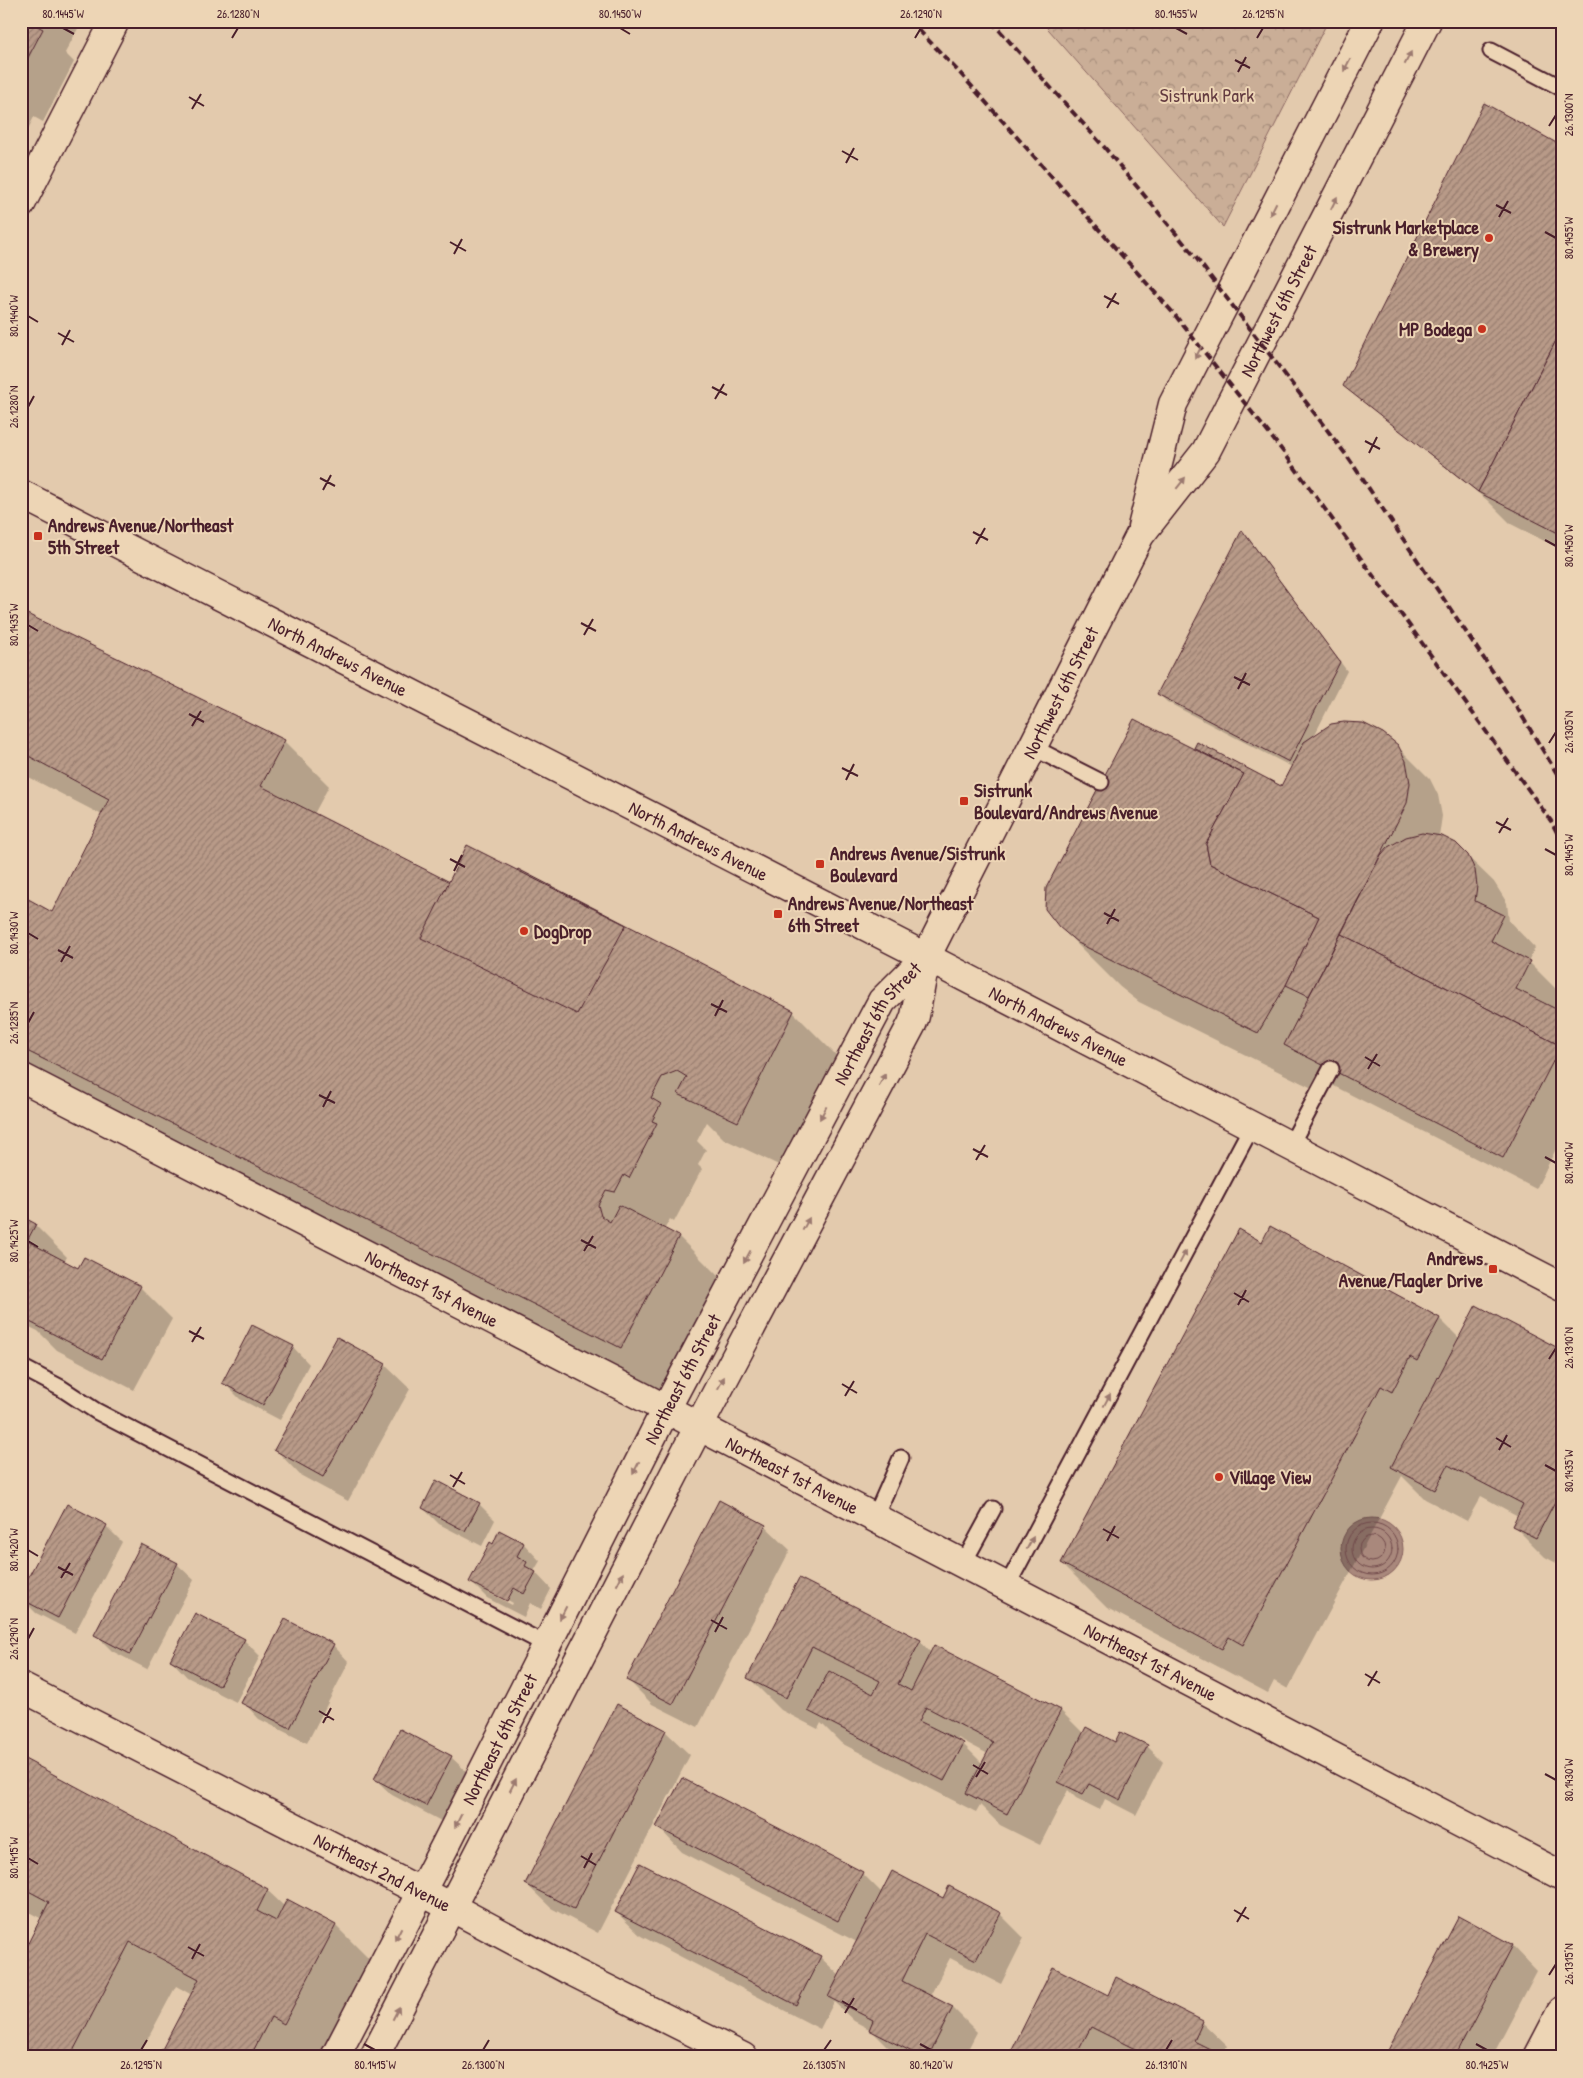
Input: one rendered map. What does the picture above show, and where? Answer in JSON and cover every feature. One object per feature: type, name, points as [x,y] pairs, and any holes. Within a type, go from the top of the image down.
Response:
[{"type":"street","points":[[24,192],[115,21]]},
{"type":"street","name":"Northwest 6th Street","points":[[1140,535],[1173,404],[1370,21]]},
{"type":"street","name":"Northwest 6th Street","points":[[926,957],[1140,535],[1206,451],[1427,21]]},
{"type":"street","name":"North Andrews Avenue","points":[[21,494],[926,957],[1562,1287]]},
{"type":"street","name":"Northeast 6th Street","points":[[335,2057],[666,1409],[882,1000],[926,957]]},
{"type":"street","name":"Northeast 6th Street","points":[[374,2057],[699,1426],[912,1024],[916,1016],[926,957]]},
{"type":"street","name":"Northeast 1st Avenue","points":[[21,1077],[875,1517],[1562,1876]]},
{"type":"street","name":"Northeast 2nd Avenue","points":[[21,1686],[567,1968],[744,2057]]},
{"type":"street","points":[[1538,2057],[1562,2011]]},
{"type":"lane","points":[[1491,51],[1562,88]]},
{"type":"lane","points":[[1032,746],[1101,782]]},
{"type":"lane","points":[[1290,1146],[1331,1069]]},
{"type":"lane","points":[[1007,1586],[1252,1126]]},
{"type":"lane","points":[[21,1367],[61,1388],[96,1412],[547,1645]]},
{"type":"lane","points":[[875,1517],[901,1458]]},
{"type":"lane","points":[[963,1564],[993,1509]]},
{"type":"green space","name":"Sistrunk Park","points":[[1041,21],[1328,21],[1223,227]]},
{"type":"water","points":[[1366,1518],[1378,1518],[1394,1527],[1401,1537],[1403,1549],[1401,1561],[1394,1571],[1378,1580],[1366,1580],[1355,1575],[1346,1566],[1341,1555],[1341,1543],[1346,1532],[1355,1523]]},
{"type":"building","points":[[21,21],[33,21],[32,23],[43,29],[21,71]]},
{"type":"building","name":"Sistrunk Marketplace & Brewery","points":[[1484,103],[1562,146],[1562,329],[1478,492],[1343,386]]},
{"type":"building","points":[[1562,329],[1562,535],[1478,492]]},
{"type":"building","points":[[1242,530],[1340,662],[1289,762],[1157,694]]},
{"type":"building","points":[[21,611],[285,740],[261,786],[497,906],[518,869],[794,1011],[738,1122],[678,1094],[687,1077],[677,1071],[662,1077],[651,1098],[661,1104],[652,1121],[657,1123],[629,1178],[624,1175],[615,1192],[606,1190],[598,1205],[601,1216],[610,1222],[619,1205],[679,1236],[621,1348],[21,1048],[21,895],[52,912],[109,799],[21,752]]},
{"type":"building","points":[[1134,719],[1244,774],[1206,844],[1210,864],[1319,917],[1286,985],[1258,1033],[1078,943],[1059,927],[1045,909],[1046,888]]},
{"type":"building","points":[[1344,722],[1363,723],[1383,733],[1398,745],[1406,761],[1410,783],[1407,803],[1309,996],[1286,985],[1319,917],[1210,864],[1206,844],[1244,774],[1194,748],[1197,742],[1281,786],[1304,742],[1331,724]]},
{"type":"building","points":[[1422,833],[1442,836],[1456,843],[1468,855],[1475,870],[1477,886],[1475,901],[1504,915],[1491,941],[1530,961],[1516,989],[1558,1010],[1562,1015],[1561,1046],[1341,934],[1381,855],[1388,847],[1406,837]]},
{"type":"building","name":"DogDrop","points":[[467,845],[626,925],[577,1014],[421,938]]},
{"type":"building","points":[[1341,934],[1561,1046],[1503,1158],[1284,1045]]},
{"type":"building","points":[[21,1216],[36,1224],[27,1241],[78,1268],[84,1257],[141,1286],[102,1359],[24,1319],[27,1311],[21,1308]]},
{"type":"building","name":"Village View","points":[[1270,1226],[1440,1318],[1417,1361],[1410,1357],[1392,1392],[1381,1386],[1243,1645],[1229,1637],[1222,1649],[1061,1563],[1239,1229],[1262,1242]]},
{"type":"building","points":[[1476,1305],[1562,1350],[1562,1488],[1536,1538],[1512,1526],[1523,1504],[1448,1465],[1435,1490],[1391,1467]]},
{"type":"building","points":[[252,1325],[294,1346],[263,1405],[222,1383]]},
{"type":"building","points":[[337,1337],[386,1364],[323,1477],[274,1450]]},
{"type":"building","points":[[436,1480],[480,1503],[465,1531],[422,1508]]},
{"type":"building","points":[[719,1500],[766,1525],[673,1704],[626,1680]]},
{"type":"building","points":[[67,1504],[107,1525],[58,1618],[21,1599],[21,1591]]},
{"type":"building","points":[[499,1530],[524,1543],[517,1556],[527,1562],[525,1566],[536,1572],[524,1594],[514,1588],[507,1601],[469,1582],[490,1542],[493,1544]]},
{"type":"building","points":[[141,1544],[178,1563],[130,1654],[94,1635]]},
{"type":"building","points":[[799,1578],[921,1640],[898,1684],[911,1691],[934,1645],[1061,1710],[1007,1814],[966,1793],[993,1742],[926,1707],[919,1721],[964,1743],[944,1781],[808,1711],[829,1671],[873,1694],[880,1681],[812,1647],[786,1698],[747,1678]]},
{"type":"building","points":[[195,1613],[245,1639],[219,1686],[170,1660]]},
{"type":"building","points":[[285,1619],[334,1644],[290,1728],[241,1703]]},
{"type":"building","points":[[617,1704],[666,1730],[574,1909],[525,1884]]},
{"type":"building","points":[[1086,1727],[1115,1742],[1120,1732],[1148,1745],[1120,1800],[1089,1784],[1083,1794],[1058,1782]]},
{"type":"building","points":[[400,1729],[452,1756],[426,1806],[374,1779]]},
{"type":"building","points":[[21,1757],[268,1889],[257,1911],[276,1921],[287,1899],[336,1925],[284,2024],[271,2017],[250,2057],[158,2057],[199,1979],[130,1942],[70,2057],[21,2057],[21,1957],[49,1902],[21,1887]]},
{"type":"building","points":[[682,1778],[863,1872],[838,1921],[656,1827]]},
{"type":"building","points":[[640,1863],[821,1956],[796,2005],[615,1912]]},
{"type":"building","points":[[892,1871],[943,1898],[949,1886],[1001,1913],[976,1960],[925,1934],[902,1981],[953,2007],[928,2057],[922,2057],[869,2030],[873,2020],[828,1997]]},
{"type":"building","points":[[1459,1916],[1513,1945],[1455,2057],[1385,2056]]},
{"type":"building","points":[[1053,1967],[1108,1995],[1116,1977],[1203,2021],[1194,2041],[1226,2057],[1151,2057],[1091,2027],[1075,2057],[1020,2057],[1011,2052]]},
{"type":"railway","points":[[910,21],[959,72],[1175,315],[1285,454],[1551,821],[1562,842]]},
{"type":"railway","points":[[991,21],[1105,148],[1197,259],[1347,456],[1516,706],[1562,782]]},
{"type":"place","name":"Sistrunk Marketplace & Brewery","points":[[1489,238]]},
{"type":"place","name":"MP Bodega","points":[[1482,329]]},
{"type":"place","name":"Andrews Avenue/Northeast 5th Street","points":[[38,536]]},
{"type":"place","name":"Sistrunk Boulevard/Andrews Avenue","points":[[964,801]]},
{"type":"place","name":"Andrews Avenue/Sistrunk Boulevard","points":[[820,864]]},
{"type":"place","name":"Andrews Avenue/Northeast 6th Street","points":[[778,914]]},
{"type":"place","name":"DogDrop","points":[[524,931]]},
{"type":"place","name":"Andrews Avenue/Flagler Drive","points":[[1493,1269]]},
{"type":"place","name":"Village View","points":[[1219,1477]]}]
